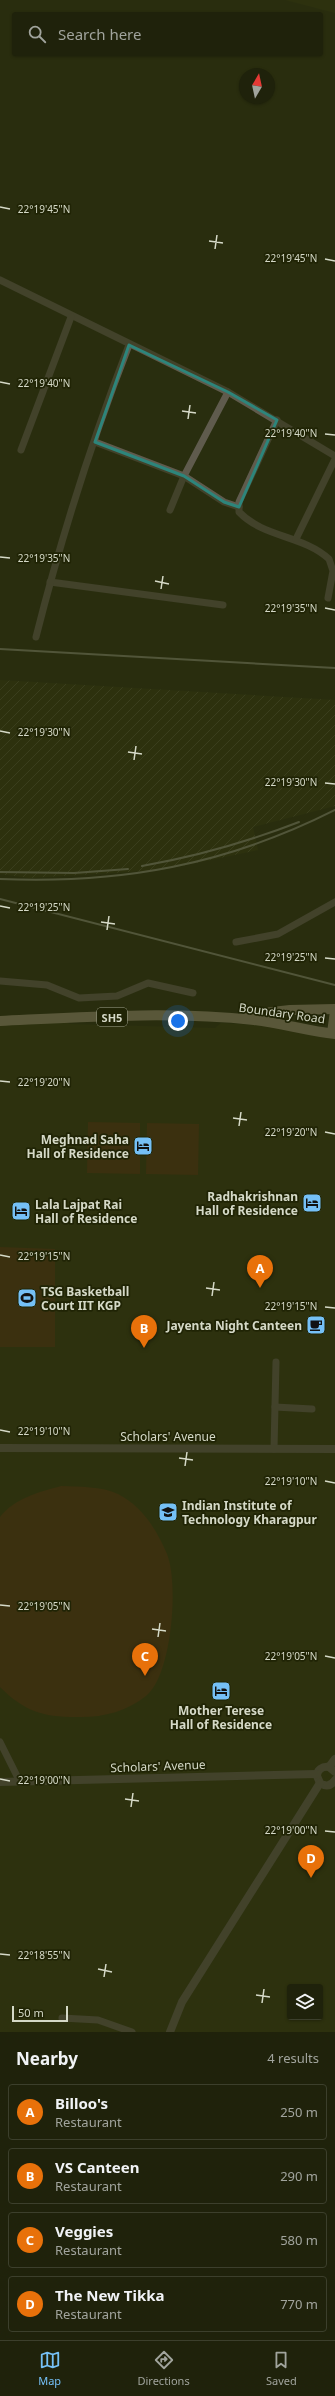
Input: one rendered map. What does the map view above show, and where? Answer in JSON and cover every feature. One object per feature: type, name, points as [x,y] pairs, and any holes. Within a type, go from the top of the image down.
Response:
[{"type":"main road","name":"Boundary Road","points":[[224,1018],[290,1010],[335,1010]]},
{"type":"main road","points":[[333,1033],[335,1010]]},
{"type":"main road","name":"Boundary Road","points":[[0,1021],[57,1017],[224,1018],[255,1020],[333,1033]]},
{"type":"street","points":[[0,280],[71,317],[228,392],[335,456]]},
{"type":"street","points":[[21,450],[71,317]]},
{"type":"street","points":[[36,637],[66,527],[108,401],[129,345]]},
{"type":"street","points":[[170,510],[184,476],[228,392]]},
{"type":"street","points":[[238,507],[277,420]]},
{"type":"street","points":[[95,442],[184,476],[224,502],[238,507],[244,516],[264,530],[296,539],[324,554],[333,565],[328,598]]},
{"type":"street","points":[[296,539],[335,459]]},
{"type":"street","points":[[50,582],[223,605]]},
{"type":"street","points":[[236,942],[278,934],[335,902]]},
{"type":"street","points":[[0,982],[41,983],[79,998],[117,996],[148,983],[193,993]]},
{"type":"street","points":[[274,1449],[276,1362]]},
{"type":"street","points":[[275,1407],[312,1409]]},
{"type":"street","name":"Scholars' Avenue","points":[[0,1448],[335,1449]]},
{"type":"street","points":[[0,1742],[20,1782]]},
{"type":"street","points":[[320,1783],[317,1774],[323,1767],[332,1770],[335,1759]]},
{"type":"street","name":"Scholars' Avenue","points":[[0,1782],[317,1774]]},
{"type":"street","points":[[320,1783],[329,1785],[335,1780]]},
{"type":"street","points":[[170,2032],[182,2002],[320,1783]]},
{"type":"street","points":[[62,2018],[104,2022],[132,2032]]},
{"type":"highlighted area","points":[[129,345],[228,392],[277,420],[239,507],[224,502],[184,476],[95,442]]},
{"type":"shaded area","points":[[285,0],[335,0],[335,13]]},
{"type":"shaded area","points":[[0,680],[335,700],[335,806],[253,827],[258,850],[162,870],[29,878],[0,874]]},
{"type":"shaded area","name":"Indian Institute of Technology Kharagpur","points":[[65,1021],[70,1024],[215,1028],[221,1023],[263,1025],[335,1038],[335,2032],[0,2032],[0,1025]]},
{"type":"shaded area","points":[[88,1122],[140,1123],[140,1174],[87,1173]]},
{"type":"shaded area","points":[[147,1123],[199,1124],[198,1175],[146,1174]]},
{"type":"shaded area","name":"TSG Basketball Court IIT KGP","points":[[0,1247],[55,1249],[55,1347],[0,1347]]},
{"type":"shaded area","points":[[61,1486],[90,1487],[112,1491],[127,1499],[148,1520],[167,1554],[171,1568],[171,1628],[162,1669],[155,1685],[146,1696],[138,1702],[122,1710],[104,1715],[64,1717],[43,1714],[17,1702],[0,1687],[0,1517],[6,1510],[20,1500],[36,1493]]},
{"type":"railway","points":[[0,649],[335,668]]},
{"type":"railway","points":[[0,879],[45,880],[88,878],[130,874],[172,867],[254,845],[335,810]]},
{"type":"railway","points":[[142,866],[222,848],[299,822]]},
{"type":"railway","points":[[0,872],[74,873],[128,869]]},
{"type":"railway","points":[[0,899],[335,985]]},
{"type":"place","name":"Meghnad Saha Hall of Residence","points":[[143,1146]]},
{"type":"place","name":"Radhakrishnan Hall of Residence","points":[[312,1203]]},
{"type":"place","name":"Lala Lajpat Rai Hall of Residence","points":[[21,1211]]},
{"type":"place","name":"Billoo's","points":[[260,1288]]},
{"type":"place","name":"TSG Basketball Court IIT KGP","points":[[27,1298]]},
{"type":"place","name":"Jayenta Night Canteen","points":[[316,1325]]},
{"type":"place","name":"VS Canteen","points":[[144,1348]]},
{"type":"place","name":"Indian Institute of Technology Kharagpur","points":[[168,1512]]},
{"type":"place","name":"Veggies","points":[[145,1676]]},
{"type":"place","name":"Mother Terese Hall of Residence","points":[[221,1691]]},
{"type":"place","name":"The New Tikka","points":[[311,1878]]}]
